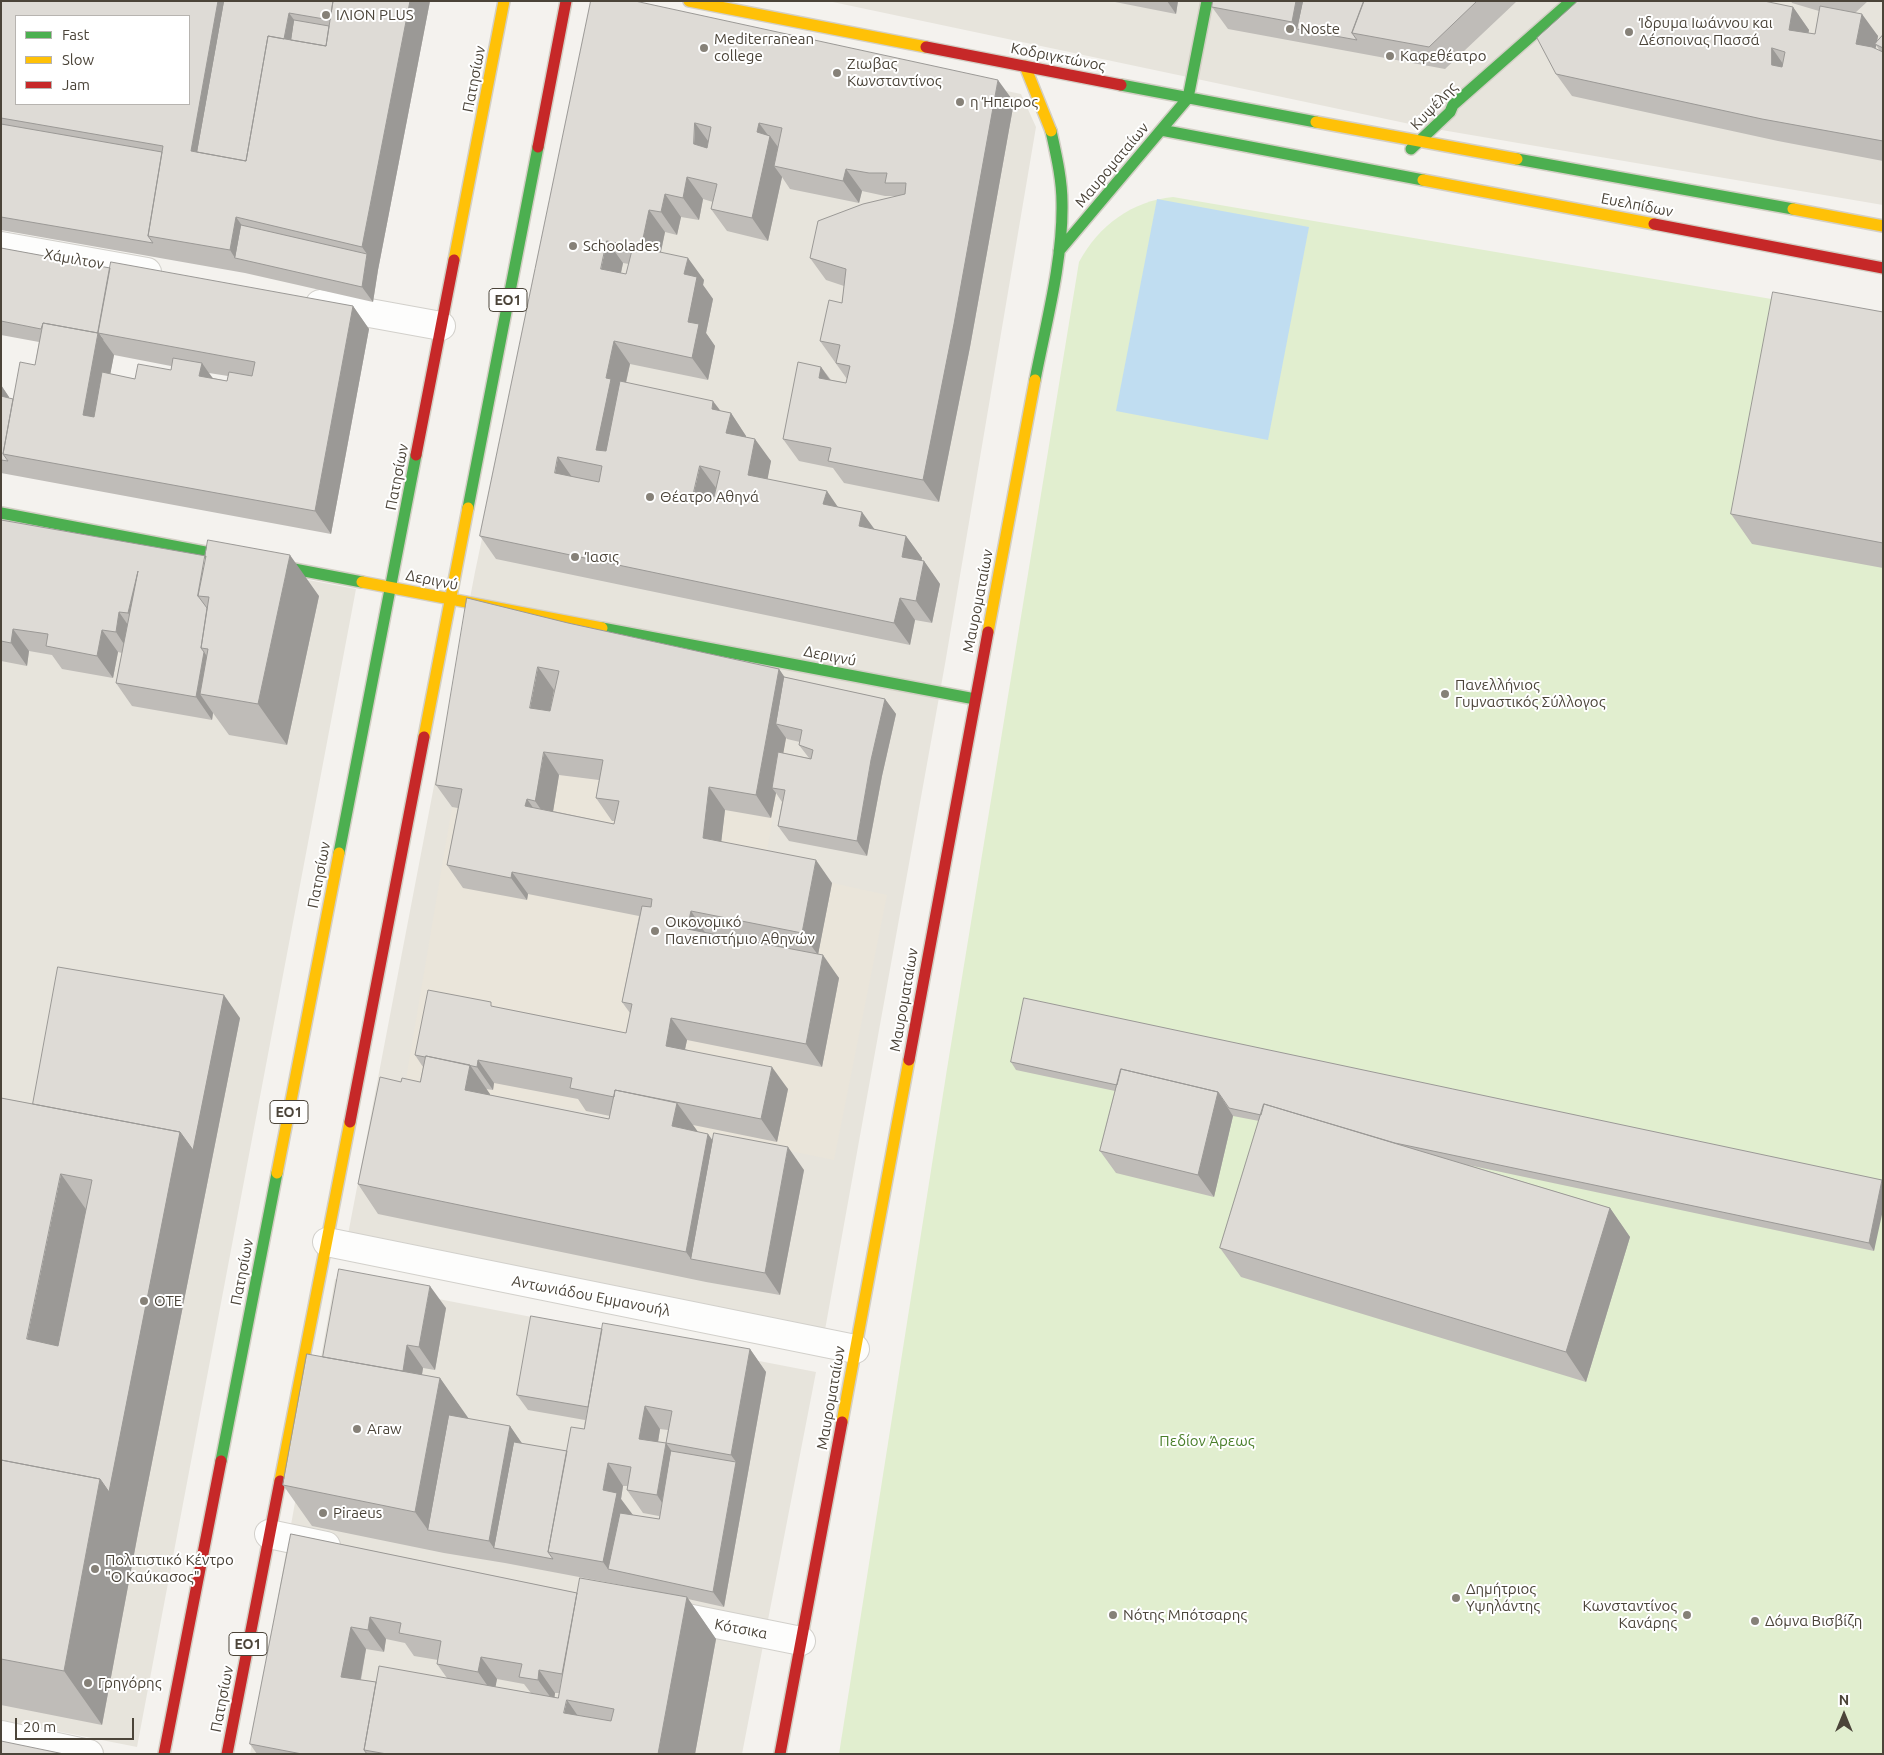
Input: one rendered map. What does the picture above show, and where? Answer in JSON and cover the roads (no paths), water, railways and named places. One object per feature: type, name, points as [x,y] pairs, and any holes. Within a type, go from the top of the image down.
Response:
[{"type":"main road","name":"Πατησίων","points":[[164,1754],[504,1]]},
{"type":"main road","name":"Πατησίων","points":[[227,1754],[566,1]]},
{"type":"main road","name":"Κοδριγκτώνος","points":[[689,1],[1188,98],[1421,140]]},
{"type":"main road","points":[[1188,98],[1207,1]]},
{"type":"main road","name":"Κυψέλης","points":[[1393,166],[1450,112],[1453,105],[1571,1]]},
{"type":"main road","name":"Μαυροματαίων","points":[[780,1754],[1059,251],[1062,202],[1056,154],[1050,128],[1025,66]]},
{"type":"main road","name":"Μαυροματαίων","points":[[1059,251],[1188,98]]},
{"type":"main road","points":[[1161,130],[1393,166]]},
{"type":"main road","name":"Ευελπίδων","points":[[1421,140],[1883,226]]},
{"type":"main road","name":"Ευελπίδων","points":[[1393,166],[1883,268]]},
{"type":"main road","name":"Δεριγνύ","points":[[1,513],[975,698]]},
{"type":"street","name":"Χάμιλτον","points":[[1,246],[168,276]]},
{"type":"street","points":[[296,300],[441,326]]},
{"type":"street","name":"Αντωνιάδου Εμμανουήλ","points":[[327,1242],[855,1349]]},
{"type":"street","points":[[269,1534],[352,1551]]},
{"type":"street","name":"Κότσικα","points":[[642,1609],[801,1641]]},
{"type":"street","points":[[1,1735],[89,1754]]},
{"type":"water","points":[[1157,199],[1309,227],[1268,440],[1116,411]]},
{"type":"place","name":"ΙΛΙΟΝ PLUS","points":[[326,15]]},
{"type":"place","name":"Noste","points":[[1290,29]]},
{"type":"place","name":"Ίδρυμα Ιωάννου και Δέσποινας Πασσά","points":[[1629,32]]},
{"type":"place","name":"Mediterranean college","points":[[704,48]]},
{"type":"place","name":"Καφεθέατρο","points":[[1390,56]]},
{"type":"place","name":"Ζιωβας Κωνσταντίνος","points":[[837,73]]},
{"type":"place","name":"η Ήπειρος","points":[[960,102]]},
{"type":"place","name":"Schoolades","points":[[573,246]]},
{"type":"place","name":"Θέατρο Αθηνά","points":[[650,497]]},
{"type":"place","name":"Ίασις","points":[[575,557]]},
{"type":"place","name":"Πανελλήνιος Γυμναστικός Σύλλογος","points":[[1445,694]]},
{"type":"place","name":"Οικονομικό Πανεπιστήμιο Αθηνών","points":[[655,931]]},
{"type":"place","name":"ΟΤΕ","points":[[144,1301]]},
{"type":"place","name":"Araw","points":[[357,1429]]},
{"type":"place","name":"Piraeus","points":[[323,1513]]},
{"type":"place","name":"Πολιτιστικό Κέντρο \"Ο Καύκασος\"","points":[[95,1569]]},
{"type":"place","name":"Δημήτριος Υψηλάντης","points":[[1456,1598]]},
{"type":"place","name":"Νότης Μπότσαρης","points":[[1113,1615]]},
{"type":"place","name":"Κωνσταντίνος Κανάρης","points":[[1687,1615]]},
{"type":"place","name":"Δόμνα Βισβίζη","points":[[1755,1621]]},
{"type":"place","name":"Γρηγόρης","points":[[88,1683]]},
{"type":"park label","name":"Πεδίον Άρεως","points":[[1207,1441]]}]
